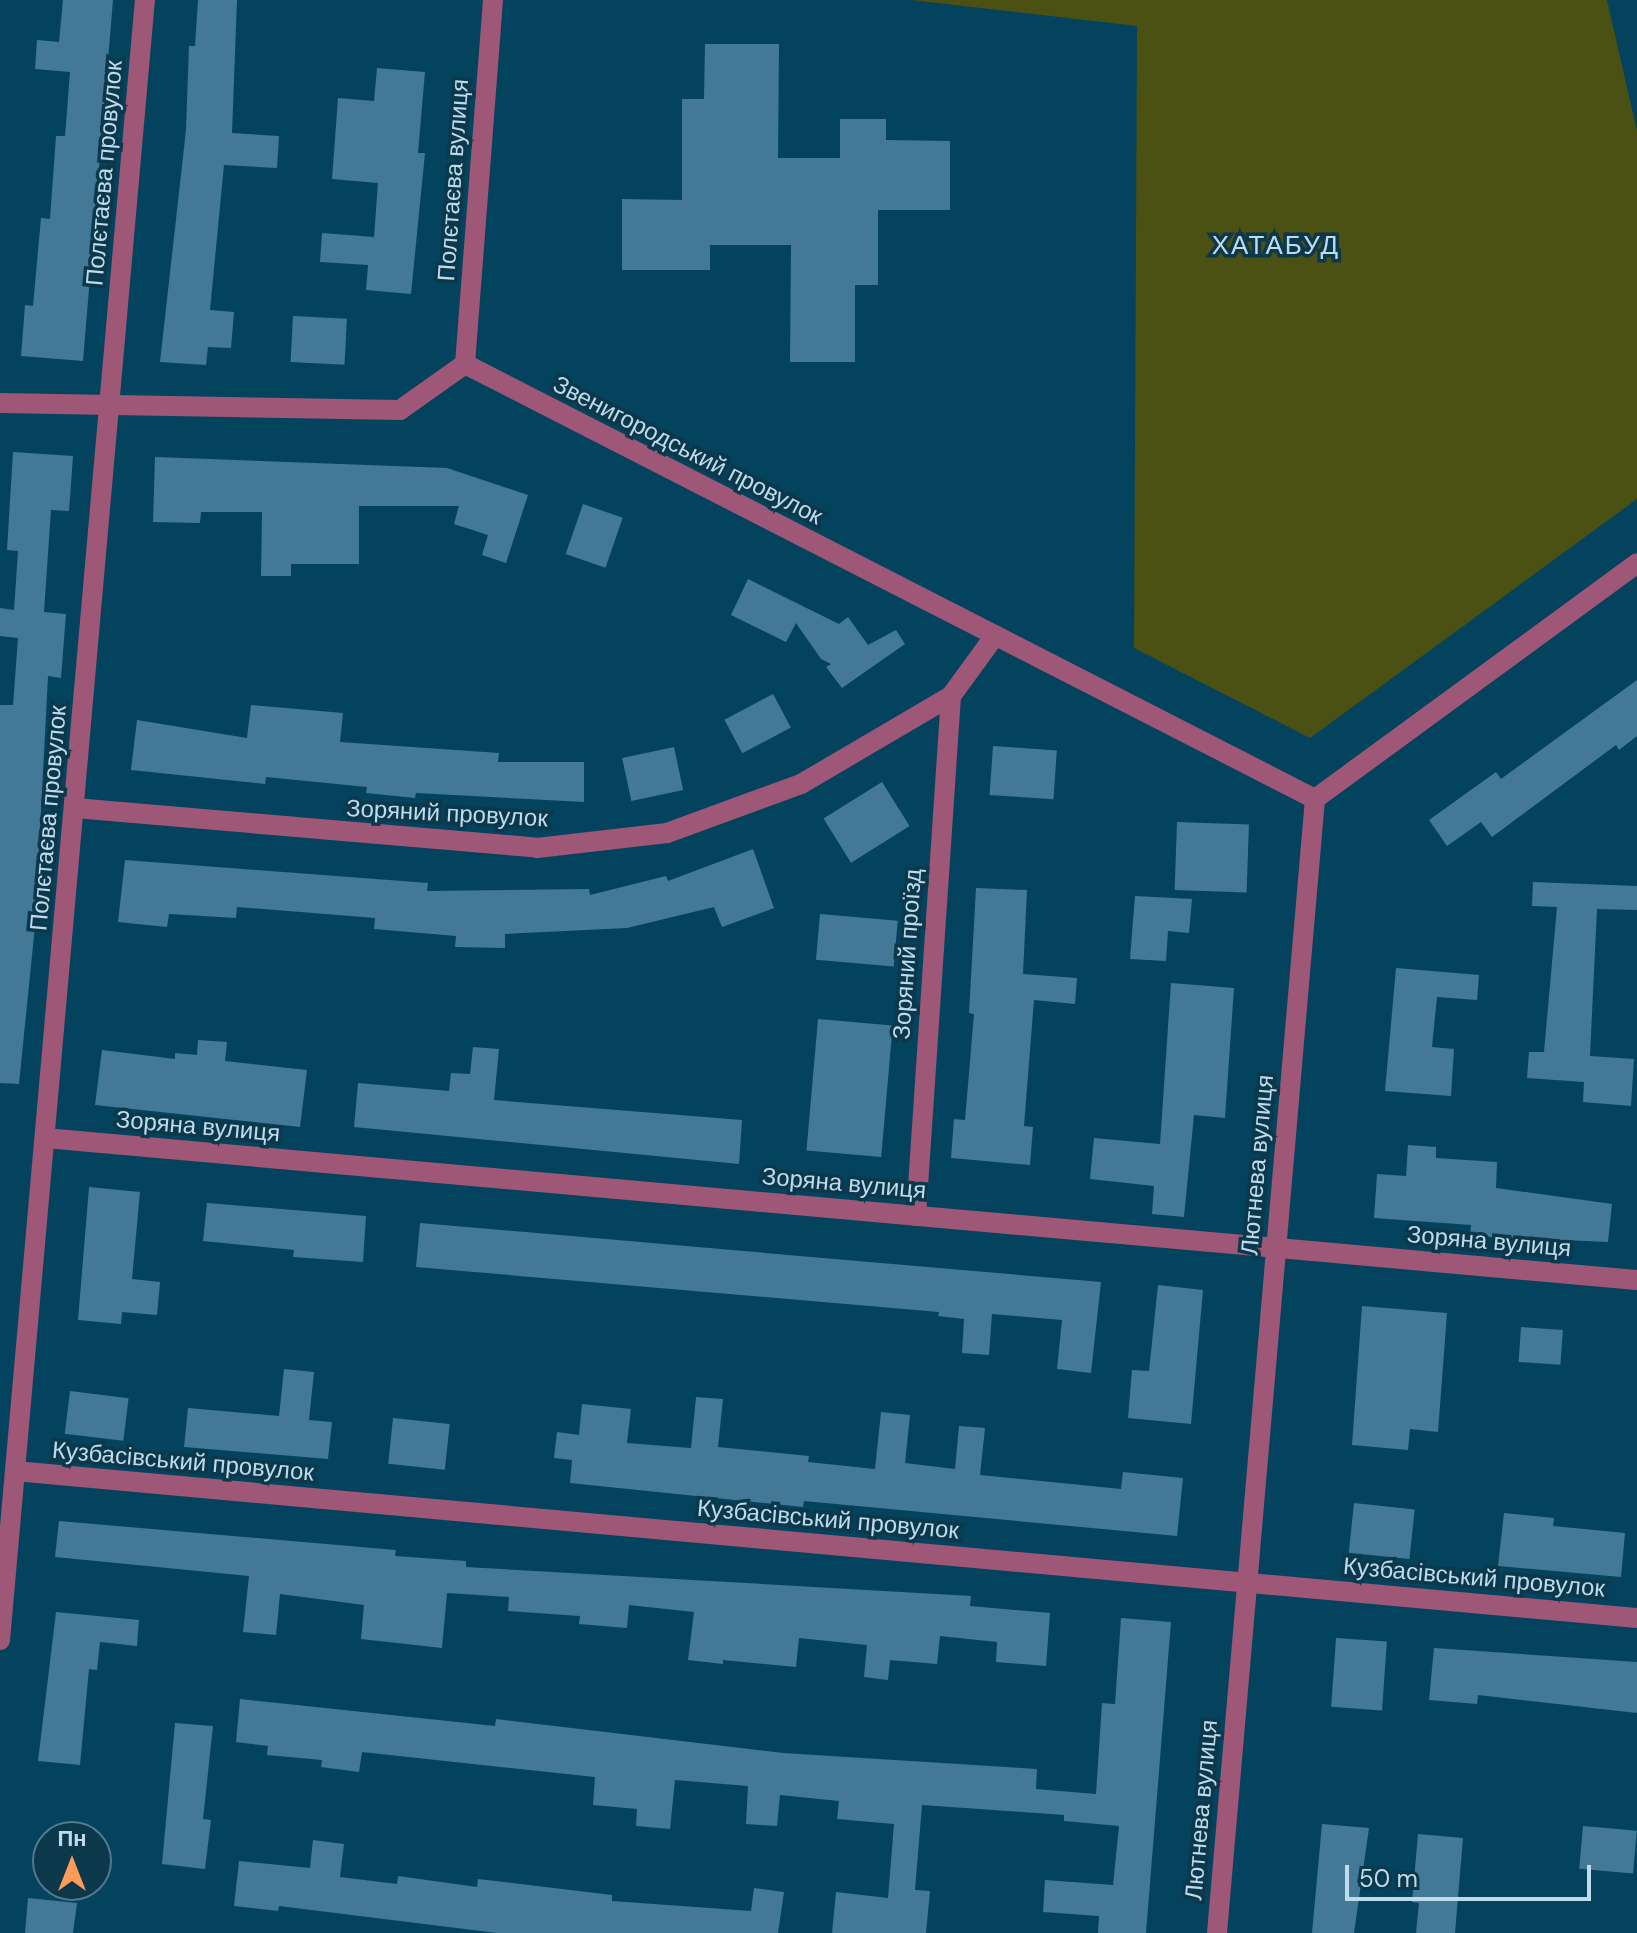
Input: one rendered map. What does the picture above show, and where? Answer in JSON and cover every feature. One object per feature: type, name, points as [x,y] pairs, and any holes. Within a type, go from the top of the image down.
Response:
[{"type":"street","name":"Полєтаєва провулок","points":[[0,1640],[145,0]]},
{"type":"street","name":"Полєтаєва вулиця","points":[[465,364],[493,0]]},
{"type":"street","points":[[0,403],[400,410],[465,364]]},
{"type":"street","name":"Звенигородський провулок","points":[[465,364],[1315,799]]},
{"type":"street","points":[[1315,799],[1637,563]]},
{"type":"street","name":"Зоряний провулок","points":[[75,808],[537,848],[667,833],[801,784],[951,696],[994,637]]},
{"type":"street","name":"Зоряний проїзд","points":[[916,1216],[951,696]]},
{"type":"street","name":"Лютнева вулиця","points":[[1217,1933],[1315,799]]},
{"type":"street","name":"Зоряна вулиця","points":[[45,1138],[1637,1280]]},
{"type":"street","name":"Кузбасівський провулок","points":[[15,1471],[1637,1618]]},
{"type":"green space","points":[[911,0],[1607,0],[1637,131],[1637,499],[1310,738],[1134,648],[1137,26]]},
{"type":"building","points":[[63,0],[113,0],[83,361],[21,356],[25,305],[33,306],[41,218],[50,219],[56,136],[65,136],[70,72],[35,69],[37,40],[59,42]]},
{"type":"building","points":[[198,0],[237,0],[232,133],[279,136],[277,168],[224,165],[210,310],[234,312],[231,348],[208,347],[206,365],[160,362],[186,130],[189,46],[195,46]]},
{"type":"building","points":[[705,44],[779,44],[778,158],[840,158],[840,119],[886,119],[886,140],[950,141],[950,210],[878,210],[878,285],[855,285],[855,362],[790,362],[791,245],[710,245],[710,270],[622,270],[622,199],[682,200],[682,99],[704,99]]},
{"type":"building","points":[[377,68],[425,72],[418,153],[425,153],[411,294],[366,290],[368,265],[320,262],[322,233],[374,237],[378,183],[332,179],[338,98],[374,101]]},
{"type":"building","points":[[293,316],[347,319],[345,365],[291,362]]},
{"type":"building","points":[[13,452],[73,456],[69,511],[51,510],[44,612],[66,614],[61,678],[48,676],[35,926],[19,1084],[0,1083],[0,705],[13,705],[18,638],[0,636],[0,608],[14,610],[18,551],[7,550]]},
{"type":"building","points":[[155,457],[447,468],[528,495],[506,563],[482,555],[488,535],[454,524],[459,506],[359,506],[359,564],[291,564],[291,576],[261,576],[262,512],[201,512],[200,523],[153,522]]},
{"type":"building","points":[[583,504],[623,518],[605,568],[566,554]]},
{"type":"building","points":[[748,579],[839,624],[848,617],[868,645],[896,630],[905,644],[842,688],[826,667],[831,664],[821,659],[796,623],[786,642],[731,615]]},
{"type":"building","points":[[1637,680],[1637,736],[1619,750],[1616,745],[1492,837],[1481,822],[1447,846],[1429,820],[1496,772],[1501,779]]},
{"type":"building","points":[[773,694],[791,728],[742,753],[724,720]]},
{"type":"building","points":[[251,705],[343,713],[340,742],[499,753],[498,762],[584,762],[584,802],[416,793],[415,798],[366,793],[367,787],[266,777],[265,784],[131,770],[137,720],[247,738]]},
{"type":"building","points":[[993,746],[1057,750],[1053,799],[990,795]]},
{"type":"building","points":[[674,747],[683,790],[631,801],[622,758]]},
{"type":"building","points":[[882,782],[910,826],[851,863],[823,819]]},
{"type":"building","points":[[1177,822],[1249,825],[1247,892],[1175,890]]},
{"type":"building","points":[[753,849],[774,908],[722,927],[714,907],[627,928],[505,934],[505,948],[455,947],[456,936],[374,929],[375,918],[237,907],[236,918],[169,914],[167,927],[118,922],[125,860],[428,883],[427,891],[589,889],[590,895],[666,876],[668,881]]},
{"type":"building","points":[[1533,882],[1637,886],[1637,910],[1597,909],[1590,1056],[1634,1059],[1631,1106],[1583,1102],[1584,1082],[1527,1078],[1529,1052],[1544,1052],[1557,907],[1532,906]]},
{"type":"building","points":[[976,888],[1027,890],[1023,974],[1077,978],[1075,1004],[1034,1000],[1024,1126],[1033,1127],[1030,1165],[951,1158],[954,1119],[965,1120],[974,1014],[969,1013]]},
{"type":"building","points":[[1135,896],[1192,899],[1189,933],[1168,931],[1166,961],[1130,959]]},
{"type":"building","points":[[820,914],[898,921],[894,967],[816,960]]},
{"type":"building","points":[[1396,968],[1479,975],[1477,1000],[1437,997],[1432,1047],[1454,1049],[1451,1096],[1385,1091]]},
{"type":"building","points":[[1171,983],[1234,988],[1225,1118],[1194,1115],[1184,1217],[1152,1214],[1154,1186],[1090,1179],[1094,1138],[1160,1144]]},
{"type":"building","points":[[818,1019],[893,1026],[881,1157],[806,1150]]},
{"type":"building","points":[[198,1040],[227,1042],[225,1061],[307,1070],[300,1127],[95,1105],[102,1050],[175,1059],[175,1053],[197,1055]]},
{"type":"building","points":[[473,1047],[499,1049],[494,1100],[742,1120],[739,1164],[354,1127],[358,1083],[449,1091],[451,1073],[470,1074]]},
{"type":"building","points":[[1408,1145],[1436,1147],[1436,1158],[1497,1162],[1496,1188],[1612,1204],[1608,1242],[1470,1236],[1471,1225],[1374,1218],[1377,1174],[1406,1176]]},
{"type":"building","points":[[89,1187],[140,1192],[132,1279],[160,1282],[157,1315],[122,1312],[121,1324],[78,1320]]},
{"type":"building","points":[[207,1203],[366,1216],[363,1262],[293,1257],[294,1250],[203,1241]]},
{"type":"building","points":[[420,1223],[1101,1282],[1091,1373],[1057,1369],[1062,1320],[992,1314],[989,1355],[962,1353],[964,1319],[938,1316],[939,1312],[416,1267]]},
{"type":"building","points":[[1158,1285],[1203,1290],[1191,1424],[1128,1418],[1132,1370],[1149,1371]]},
{"type":"building","points":[[1362,1306],[1447,1313],[1438,1432],[1410,1429],[1408,1450],[1352,1445]]},
{"type":"building","points":[[1521,1327],[1563,1330],[1560,1365],[1519,1362]]},
{"type":"building","points":[[284,1369],[314,1372],[309,1420],[332,1422],[328,1459],[184,1447],[188,1408],[279,1416]]},
{"type":"building","points":[[70,1391],[129,1398],[123,1441],[65,1434]]},
{"type":"building","points":[[696,1397],[723,1399],[718,1447],[809,1456],[808,1462],[875,1469],[881,1412],[910,1415],[905,1463],[955,1469],[959,1426],[985,1428],[980,1475],[1121,1489],[1123,1472],[1183,1478],[1177,1536],[804,1501],[803,1507],[570,1483],[572,1460],[554,1458],[557,1432],[579,1435],[582,1404],[631,1409],[627,1443],[691,1448]]},
{"type":"building","points":[[393,1418],[450,1424],[445,1470],[388,1464]]},
{"type":"building","points":[[1354,1503],[1415,1509],[1409,1559],[1349,1553]]},
{"type":"building","points":[[1504,1513],[1554,1518],[1553,1526],[1625,1533],[1621,1577],[1498,1566]]},
{"type":"building","points":[[59,1521],[396,1550],[395,1556],[466,1561],[466,1567],[971,1596],[970,1606],[1050,1613],[1046,1666],[996,1662],[997,1642],[940,1636],[937,1664],[890,1660],[888,1680],[864,1677],[867,1645],[799,1638],[796,1667],[688,1660],[694,1612],[629,1605],[627,1628],[579,1624],[580,1616],[508,1611],[509,1597],[447,1593],[442,1648],[361,1639],[364,1605],[280,1594],[276,1635],[243,1632],[249,1576],[55,1557]]},
{"type":"building","points":[[56,1612],[139,1620],[137,1646],[100,1642],[97,1670],[89,1669],[80,1765],[38,1761]]},
{"type":"building","points":[[1121,1618],[1171,1622],[1146,1933],[1098,1933],[1099,1916],[1043,1912],[1045,1880],[1113,1885],[1119,1826],[1064,1821],[1064,1815],[922,1805],[915,1890],[930,1891],[926,1933],[832,1933],[836,1892],[888,1898],[894,1824],[837,1819],[839,1801],[780,1795],[777,1826],[746,1824],[748,1786],[675,1780],[670,1829],[636,1826],[637,1809],[593,1805],[595,1777],[362,1752],[359,1772],[321,1767],[322,1760],[267,1755],[268,1746],[236,1742],[240,1699],[495,1726],[496,1719],[783,1753],[1037,1769],[1036,1789],[1096,1794],[1102,1703],[1115,1704]]},
{"type":"building","points":[[1336,1638],[1387,1642],[1382,1710],[1331,1707]]},
{"type":"building","points":[[1434,1648],[1637,1662],[1637,1713],[1478,1695],[1477,1704],[1429,1700]]},
{"type":"building","points":[[175,1723],[213,1726],[203,1819],[211,1820],[205,1869],[162,1864]]},
{"type":"building","points":[[1322,1824],[1369,1828],[1354,1933],[1312,1933]]},
{"type":"building","points":[[1583,1826],[1637,1831],[1633,1874],[1579,1869]]},
{"type":"building","points":[[1418,1834],[1463,1838],[1455,1933],[1416,1933],[1419,1903],[1412,1902]]},
{"type":"building","points":[[313,1840],[344,1844],[340,1877],[397,1884],[398,1876],[477,1887],[478,1879],[612,1895],[612,1901],[751,1911],[754,1888],[784,1892],[778,1933],[497,1933],[279,1906],[278,1911],[234,1906],[239,1861],[310,1868]]},
{"type":"building","points":[[28,1898],[32,1901],[77,1903],[73,1933],[25,1933]]},
{"type":"district","name":"ХАТАБУД","points":[[1276,246]]}]
